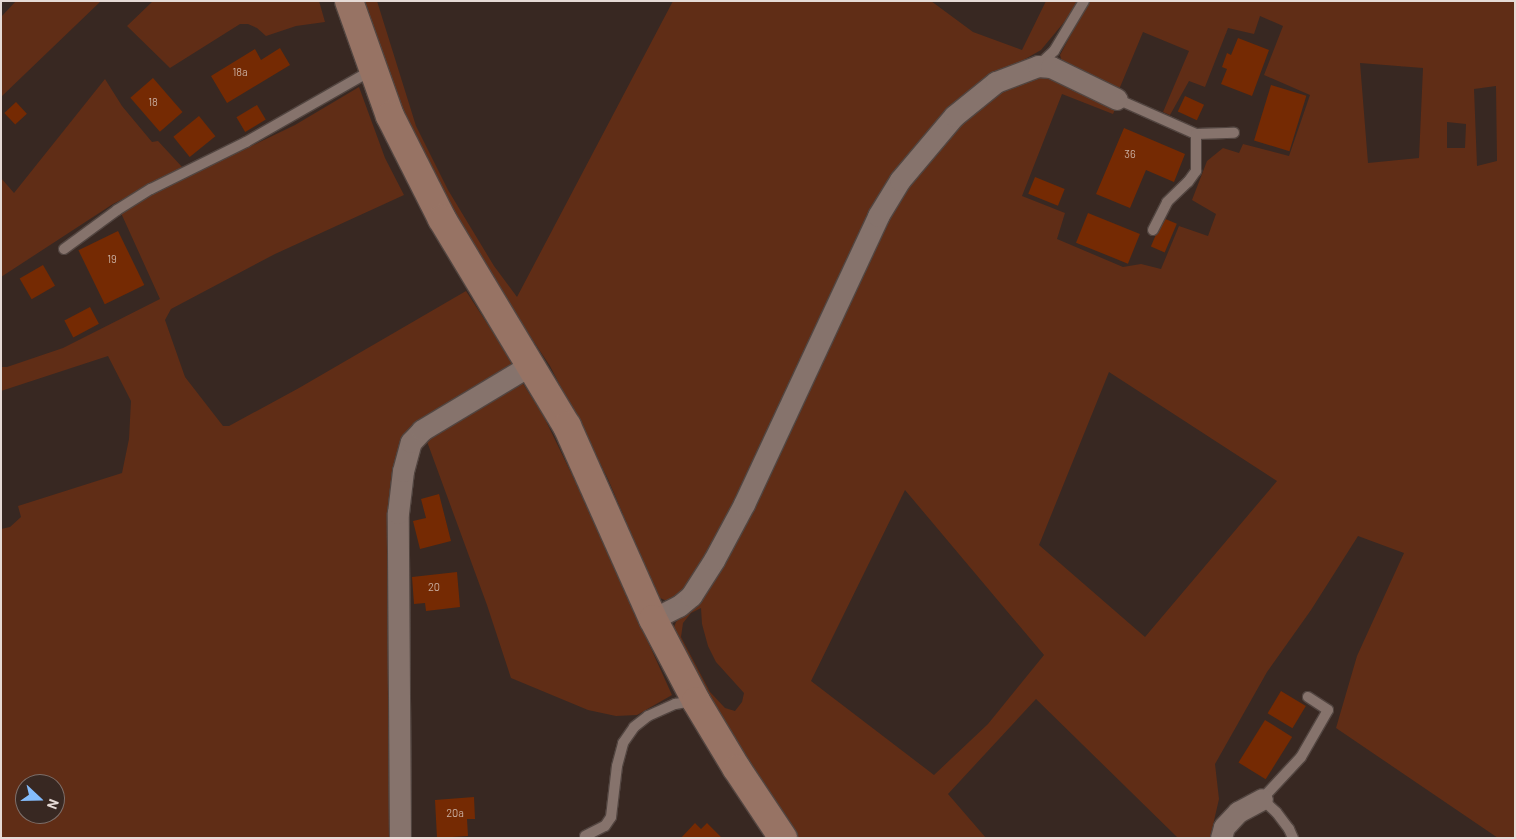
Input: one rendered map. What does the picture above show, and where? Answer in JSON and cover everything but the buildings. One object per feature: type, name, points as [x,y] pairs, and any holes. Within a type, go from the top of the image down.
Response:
[{"type":"main road","points":[[349,1],[390,116],[442,219],[567,426],[653,618],[696,701],[737,769],[784,838]]},
{"type":"street","points":[[653,618],[679,606],[691,596],[714,560],[744,504],[854,264],[878,216],[900,180],[954,116],[996,82],[1038,66],[1051,67],[1116,99]]},
{"type":"street","points":[[400,838],[398,513],[403,471],[411,442],[422,430],[530,365]]},
{"type":"street","points":[[1220,838],[1224,827],[1238,812],[1262,799]]},
{"type":"lane","points":[[1038,66],[1054,50],[1084,1]]},
{"type":"lane","points":[[64,249],[117,210],[151,189],[246,142],[373,70]]},
{"type":"lane","points":[[1116,99],[1196,134],[1234,134]]},
{"type":"lane","points":[[1153,230],[1167,202],[1188,182],[1196,171],[1196,134]]},
{"type":"lane","points":[[1293,838],[1289,829],[1276,812],[1262,799],[1302,758],[1328,710],[1308,697]]},
{"type":"lane","points":[[585,836],[605,826],[611,817],[617,766],[623,743],[634,727],[648,716],[675,704],[696,701]]},
{"type":"shaded area","points":[[16,1],[101,1],[1,97],[1,17]]},
{"type":"shaded area","points":[[153,1],[319,1],[325,22],[296,26],[266,36],[257,28],[248,24],[240,24],[170,68],[127,26]]},
{"type":"shaded area","points":[[363,1],[377,1],[416,126],[448,190],[494,266],[517,297],[673,1],[931,1],[973,32],[1022,50],[1046,1],[1078,1],[1070,15],[1041,50],[994,77],[950,111],[802,370],[689,590],[669,602],[658,597],[608,479],[550,366],[468,243],[413,144]]},
{"type":"shaded area","points":[[1089,1],[1515,1],[1515,838],[1498,838],[1336,728],[1357,656],[1404,553],[1358,536],[1311,610],[1267,672],[1215,764],[1219,799],[1210,838],[1178,838],[1036,699],[948,794],[986,838],[797,838],[734,744],[672,632],[676,622],[698,597],[883,216],[936,148],[998,88],[1041,72],[1117,105],[1113,114],[1062,94],[1022,196],[1065,213],[1057,239],[1123,267],[1141,264],[1161,269],[1179,226],[1208,236],[1216,214],[1192,200],[1207,161],[1223,148],[1239,153],[1243,144],[1289,156],[1310,95],[1264,75],[1283,26],[1260,16],[1254,34],[1228,28],[1205,87],[1189,81],[1170,115],[1163,112],[1189,51],[1143,32],[1118,92],[1063,65],[1060,55]],"holes":[[[1360,63],[1423,68],[1419,158],[1368,163]],[[1496,86],[1497,161],[1477,166],[1474,89]],[[1447,122],[1466,124],[1465,148],[1447,148]],[[1109,372],[1277,481],[1145,637],[1039,545]],[[905,490],[1044,655],[988,724],[934,775],[811,681]],[[701,608],[702,624],[708,646],[716,662],[744,693],[742,702],[735,711],[725,708],[710,692],[681,637],[683,623],[691,613]]]},
{"type":"shaded area","points":[[105,79],[122,106],[152,142],[158,141],[183,168],[113,204],[1,277],[1,178],[14,193]]},
{"type":"shaded area","points":[[359,87],[385,158],[404,195],[275,254],[171,309],[165,320],[185,377],[223,426],[229,426],[299,388],[466,291],[514,365],[402,440],[393,838],[1,838],[1,529],[10,527],[21,517],[18,506],[122,473],[129,439],[131,401],[108,356],[1,391],[1,367],[7,367],[63,348],[160,299],[121,213],[154,193],[295,125]]},
{"type":"shaded area","points":[[520,379],[543,415],[577,485],[672,695],[637,715],[616,716],[588,710],[511,678],[487,605],[425,436]]}]
